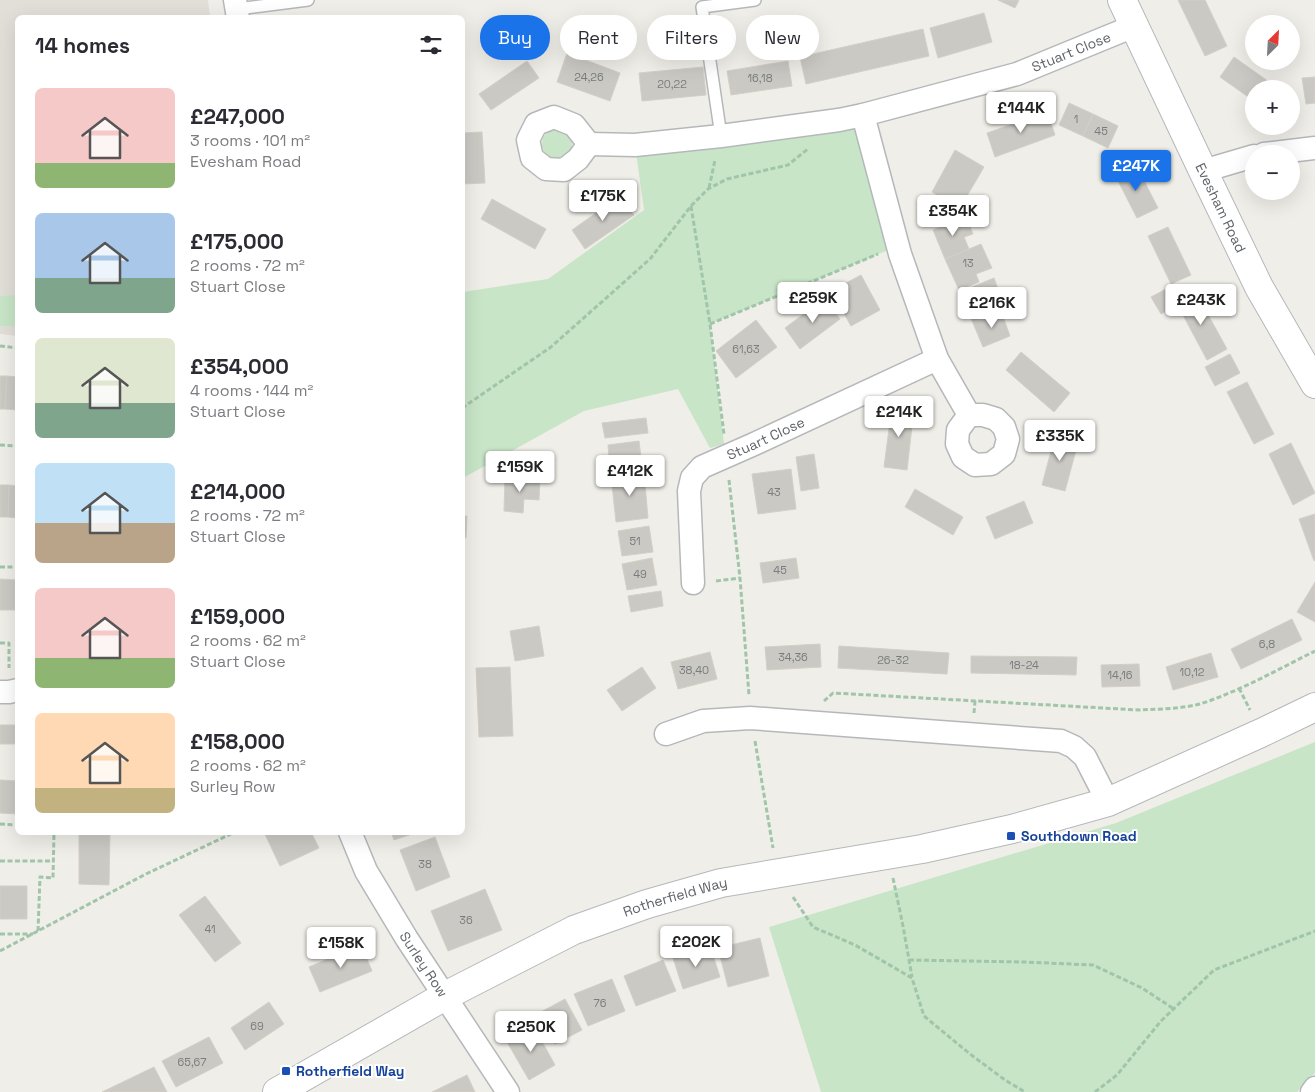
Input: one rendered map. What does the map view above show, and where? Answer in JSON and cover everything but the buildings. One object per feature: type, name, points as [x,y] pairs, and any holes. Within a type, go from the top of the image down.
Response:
[{"type":"street","name":"Evesham Road","points":[[1122,0],[1259,287],[1315,384]]},
{"type":"street","name":"Stuart Close","points":[[589,144],[635,145],[721,136],[863,115],[1016,74],[1134,26]]},
{"type":"street","points":[[863,115],[898,246],[937,358],[969,415]]},
{"type":"street","points":[[1300,150],[1315,148]]},
{"type":"street","points":[[1203,171],[1245,159]]},
{"type":"street","name":"Stuart Close","points":[[693,583],[689,491],[692,478],[702,467],[937,358]]},
{"type":"street","points":[[666,734],[703,721],[750,718],[1061,741],[1074,747],[1085,757],[1108,802],[1261,734],[1315,707]]},
{"type":"street","name":"Rotherfield Way","points":[[277,1092],[445,996],[574,930],[647,904],[721,883],[922,849],[1012,829],[1108,802]]},
{"type":"street","name":"Surley Row","points":[[351,835],[366,872],[407,939],[508,1092]]},
{"type":"street","points":[[1312,1092],[1315,1088]]},
{"type":"lane","points":[[237,9],[308,0]]},
{"type":"lane","points":[[721,136],[702,7],[754,0]]},
{"type":"path","points":[[708,189],[721,136]]},
{"type":"path","points":[[465,406],[551,347],[650,259],[691,206],[708,189],[727,179],[788,165],[811,146]]},
{"type":"path","points":[[710,324],[898,246]]},
{"type":"path","points":[[0,346],[15,348]]},
{"type":"path","points":[[0,445],[15,446]]},
{"type":"path","points":[[0,567],[15,567]]},
{"type":"path","points":[[0,643],[9,643],[9,691]]},
{"type":"path","points":[[801,721],[833,692],[1138,710],[1179,708],[1199,704],[1239,688],[1315,651]]},
{"type":"path","points":[[750,718],[778,873],[813,927],[854,945],[912,978]]},
{"type":"path","points":[[0,824],[15,825]]},
{"type":"path","points":[[38,931],[40,877],[53,878],[54,835]]},
{"type":"path","points":[[0,950],[146,874],[229,835]]},
{"type":"path","points":[[888,855],[912,978],[924,1016],[970,1054],[1025,1092]]},
{"type":"path","points":[[0,861],[54,861]]},
{"type":"path","points":[[1095,1092],[1117,1075],[1161,1021],[1214,970],[1315,931]]},
{"type":"path","points":[[0,934],[33,934]]},
{"type":"path","points":[[909,960],[1093,965],[1142,988],[1174,1008]]},
{"type":"shaded area","points":[[0,0],[208,0],[210,15],[15,15],[15,336],[0,334]]},
{"type":"green space","points":[[863,115],[898,246],[710,324],[724,444],[710,448],[678,389],[584,411],[465,477],[465,292],[548,279],[644,210],[635,145]]},
{"type":"green space","points":[[557,129],[568,133],[572,144],[568,155],[557,159],[546,155],[542,144],[546,133]]},
{"type":"green space","points":[[15,295],[15,326],[0,326],[0,296]]},
{"type":"green space","points":[[1315,742],[1315,1073],[1297,1092],[821,1092],[769,927],[1116,823]]},
{"type":"place","name":"Southdown Road","points":[[1011,836]]},
{"type":"place","name":"Rotherfield Way","points":[[286,1071]]}]
